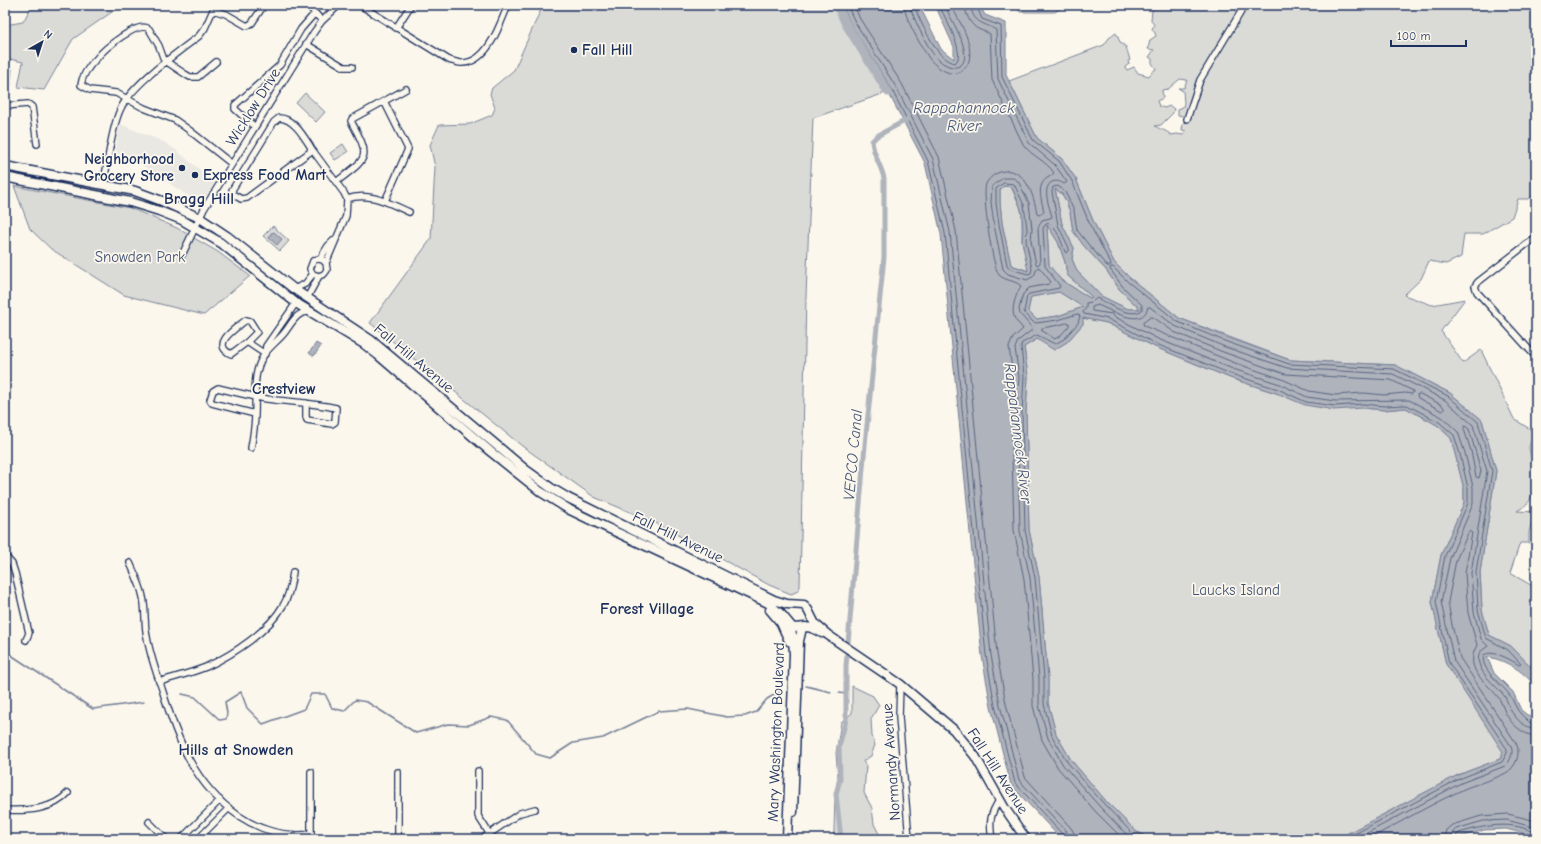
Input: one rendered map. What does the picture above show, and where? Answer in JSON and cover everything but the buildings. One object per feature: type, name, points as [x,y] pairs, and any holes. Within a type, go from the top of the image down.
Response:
[{"type":"main road","name":"Fall Hill Avenue","points":[[5,166],[143,194],[162,200],[200,218],[226,236],[294,289],[371,340],[526,470],[551,488],[590,509],[774,600],[804,605],[815,624],[830,637],[900,684],[952,728],[966,744],[1026,839]]},
{"type":"main road","name":"Fall Hill Avenue","points":[[5,177],[130,202],[159,211],[195,227],[232,252],[296,303],[364,344],[491,452],[541,492],[570,510],[698,570],[728,586],[768,603],[795,628],[803,627],[830,637]]},
{"type":"main road","points":[[296,303],[307,298]]},
{"type":"main road","points":[[728,586],[766,606],[774,613],[787,633],[793,658]]},
{"type":"main road","points":[[788,623],[786,612],[794,604]]},
{"type":"main road","points":[[803,627],[809,622],[810,614]]},
{"type":"main road","name":"Mary Washington Boulevard","points":[[787,839],[794,654],[793,639],[788,623]]},
{"type":"main road","name":"Mary Washington Boulevard","points":[[792,839],[799,641],[803,627]]},
{"type":"street","points":[[103,185],[120,110],[140,84],[202,33],[212,11],[215,10],[244,25],[249,26],[264,5]]},
{"type":"street","points":[[308,5],[322,21]]},
{"type":"street","name":"Wicklow Drive","points":[[195,227],[306,44],[322,21],[339,5]]},
{"type":"street","points":[[360,5],[449,60],[462,63],[472,61],[489,47],[508,5]]},
{"type":"street","points":[[396,28],[411,5]]},
{"type":"street","points":[[1187,119],[1203,74],[1245,5]]},
{"type":"street","points":[[255,127],[236,109],[235,105],[280,65],[301,29],[315,13]]},
{"type":"street","points":[[216,62],[201,75],[194,77],[185,74],[166,62],[153,35],[145,26],[137,28],[122,36],[97,57],[84,77],[81,85],[90,90],[116,93],[180,124],[190,130],[232,164]]},
{"type":"street","points":[[306,44],[344,67],[352,67]]},
{"type":"street","points":[[336,182],[357,166],[363,158],[365,149],[351,121],[352,119],[406,89]]},
{"type":"street","points":[[384,101],[408,149],[385,201]]},
{"type":"street","points":[[5,106],[28,104],[32,107],[38,144]]},
{"type":"street","points":[[294,289],[305,284],[316,275],[325,272],[327,268],[326,263],[346,216],[347,199],[299,130],[283,118],[278,118],[274,122],[232,190],[233,194],[241,199],[247,198],[308,154],[311,148]]},
{"type":"street","points":[[347,199],[358,196],[366,196],[385,201],[409,212]]},
{"type":"street","points":[[182,255],[195,227]]},
{"type":"street","points":[[1536,237],[1478,282],[1475,286],[1477,292],[1536,357]]},
{"type":"street","points":[[316,275],[310,269],[311,264],[315,260],[320,259],[328,246],[335,240]]},
{"type":"street","points":[[320,259],[326,263]]},
{"type":"street","points":[[307,298],[316,275]]},
{"type":"street","points":[[251,448],[255,414],[255,378],[259,364],[266,346],[296,303]]},
{"type":"street","points":[[264,354],[277,342],[297,316],[304,312],[311,312]]},
{"type":"street","points":[[246,320],[250,321],[257,332],[247,342],[231,354],[223,347],[222,344],[225,338],[246,320]]},
{"type":"street","points":[[247,342],[264,354]]},
{"type":"street","points":[[255,414],[212,403],[210,400],[213,391],[218,388],[255,396],[306,403],[336,408],[335,422],[332,424],[307,420],[306,403]]},
{"type":"street","points":[[5,556],[12,564],[15,573],[29,633],[26,640]]},
{"type":"street","points":[[130,564],[139,585],[144,603],[146,635],[178,739],[183,751],[197,774],[220,800],[246,820],[267,830],[291,835],[311,836],[311,772]]},
{"type":"street","points":[[160,682],[205,668],[230,654],[264,628],[284,604],[291,588],[293,572]]},
{"type":"street","name":"Normandy Avenue","points":[[900,684],[899,717],[909,839]]},
{"type":"street","points":[[478,771],[478,816],[489,833]]},
{"type":"street","points":[[398,772],[398,839]]},
{"type":"street","points":[[5,810],[37,809],[62,800],[68,793]]},
{"type":"street","points":[[992,839],[990,820],[995,806],[1000,799]]},
{"type":"street","points":[[181,839],[220,800]]},
{"type":"street","points":[[198,839],[229,808]]},
{"type":"street","points":[[482,839],[520,813],[535,809]]},
{"type":"street","points":[[149,822],[166,839]]},
{"type":"shaded area","points":[[120,124],[164,142],[215,182],[201,205],[141,164],[116,153],[117,136]]},
{"type":"green space","points":[[32,5],[122,5],[73,39],[44,90],[18,87],[23,62],[5,58],[5,25],[23,22]]},
{"type":"green space","points":[[543,5],[837,5],[847,26],[888,92],[813,118],[806,296],[800,587],[796,592],[791,594],[769,585],[654,522],[594,497],[522,446],[370,323],[431,239],[435,167],[430,145],[439,125],[470,124],[492,115],[495,108],[490,94],[492,88],[514,70]]},
{"type":"green space","points":[[1015,5],[1066,5],[1055,12],[1020,12]]},
{"type":"green space","points":[[1165,5],[1244,5],[1200,78],[1187,117],[1178,115],[1178,109],[1183,107],[1184,103],[1183,91],[1178,88],[1184,88],[1187,80],[1180,79],[1168,89],[1162,90],[1163,98],[1157,101],[1159,106],[1164,108],[1170,106],[1174,109],[1173,113],[1161,125],[1155,126],[1171,135],[1183,135],[1186,131],[1182,130],[1183,123],[1187,120],[1196,92],[1207,67],[1246,5],[1536,5],[1536,193],[1528,199],[1518,199],[1512,217],[1483,234],[1464,234],[1461,257],[1446,264],[1429,261],[1421,279],[1404,295],[1432,305],[1465,299],[1441,331],[1463,363],[1481,350],[1514,419],[1533,431],[1529,448],[1533,467],[1536,466],[1536,477],[1533,493],[1530,501],[1517,511],[1536,512],[1536,521],[1532,521],[1529,532],[1529,543],[1520,543],[1510,573],[1536,588],[1536,672],[1511,646],[1489,635],[1482,610],[1480,572],[1496,471],[1482,420],[1450,393],[1395,365],[1290,360],[1179,318],[1131,279],[1114,262],[1094,223],[1076,179],[1062,159],[1037,138],[1009,81],[1104,45],[1109,38],[1116,33],[1120,42],[1126,47],[1130,60],[1128,61],[1129,64],[1125,67],[1127,70],[1134,67],[1138,73],[1149,76],[1156,69],[1152,63],[1152,59],[1149,57],[1154,50],[1148,49],[1150,40],[1156,36],[1152,29],[1154,25],[1151,20],[1152,10]]},
{"type":"green space","points":[[5,68],[12,69],[11,80],[5,79]]},
{"type":"green space","points":[[5,81],[11,82],[10,93],[5,93]]},
{"type":"green space","points":[[305,93],[325,112],[316,122],[296,103]]},
{"type":"green space","points":[[343,144],[348,152],[335,160],[330,153]]},
{"type":"green space","name":"Snowden Park","points":[[14,186],[130,208],[177,228],[218,252],[250,276],[204,315],[124,295],[51,249],[30,229]]},
{"type":"green space","points":[[1004,186],[1011,187],[1020,206],[1022,214],[1022,241],[1029,271],[1011,265],[1002,223],[1000,202],[1000,190]]},
{"type":"green space","points":[[1055,188],[1062,194],[1066,201],[1070,212],[1073,231],[1084,246],[1106,270],[1120,290],[1140,309],[1128,309],[1101,296],[1077,271],[1072,259],[1074,248],[1062,224]]},
{"type":"green space","points":[[1047,225],[1058,242],[1065,262],[1067,275],[1092,297],[1090,298],[1061,280],[1049,265]]},
{"type":"green space","points":[[273,226],[289,241],[280,251],[263,236]]},
{"type":"green space","points":[[1059,292],[1083,307],[1058,316],[1036,319],[1028,311],[1031,297]]},
{"type":"green space","name":"Laucks Island","points":[[1082,318],[1107,323],[1155,347],[1230,378],[1276,393],[1363,408],[1384,410],[1406,408],[1437,425],[1451,438],[1464,489],[1464,503],[1441,555],[1432,602],[1446,664],[1503,751],[1500,759],[1458,775],[1337,839],[1151,839],[1137,832],[1106,801],[1071,760],[1056,734],[1048,703],[1048,678],[1039,577],[1029,530],[1026,413],[1028,376],[1024,347],[1037,339],[1054,349],[1067,342],[1083,324]]},
{"type":"green space","points":[[852,686],[873,696],[879,705],[871,719],[872,736],[875,745],[871,756],[863,761],[866,766],[864,793],[872,808],[874,824],[880,836],[879,839],[833,839],[835,795],[838,777],[836,753],[841,722],[852,713]]},
{"type":"water","name":"Rappahannock River","points":[[837,5],[919,5],[941,49],[954,59],[954,47],[935,5],[979,5],[985,15],[1006,23],[1006,75],[1037,138],[1062,159],[1076,179],[1094,223],[1114,262],[1131,279],[1179,318],[1290,360],[1395,365],[1450,393],[1482,420],[1496,471],[1480,572],[1482,610],[1489,635],[1511,646],[1535,671],[1536,689],[1521,672],[1515,668],[1494,658],[1487,657],[1494,673],[1513,692],[1521,710],[1536,722],[1536,839],[1530,835],[1506,829],[1484,830],[1455,839],[1337,839],[1458,775],[1500,759],[1503,752],[1446,664],[1432,602],[1441,555],[1464,503],[1464,489],[1451,438],[1437,425],[1406,408],[1384,410],[1363,408],[1334,410],[1305,405],[1276,393],[1230,378],[1155,347],[1107,323],[1083,318],[1083,324],[1067,342],[1054,350],[1037,339],[1024,347],[1028,376],[1026,413],[1029,530],[1039,577],[1048,678],[1048,703],[1056,734],[1071,760],[1106,801],[1137,832],[1151,839],[1061,839],[1011,785],[991,707],[982,656],[941,234],[925,163],[888,92],[847,26]],"holes":[[[1004,186],[1012,187],[1020,206],[1023,230],[1022,241],[1028,271],[1011,265],[1002,223],[1000,190]],[[1055,189],[1062,194],[1066,201],[1070,212],[1073,231],[1084,246],[1106,270],[1120,290],[1140,309],[1128,309],[1101,296],[1077,271],[1072,259],[1074,248],[1062,224]],[[1047,225],[1058,242],[1065,262],[1067,275],[1092,297],[1090,298],[1061,280],[1049,265]],[[1059,292],[1083,307],[1058,316],[1036,319],[1028,311],[1031,297]]]},
{"type":"water","points":[[274,232],[282,239],[277,245],[269,238],[271,233]]},
{"type":"water","points":[[316,343],[321,346],[314,356],[309,353]]},
{"type":"waterway","points":[[837,5],[847,26],[888,92]]},
{"type":"waterway","name":"VEPCO Canal","points":[[841,839],[836,794],[840,779],[839,746],[846,720],[846,666],[865,445],[884,257],[884,178],[872,141],[877,136],[908,119]]},
{"type":"waterway","points":[[5,651],[93,709],[144,702]]},
{"type":"waterway","points":[[806,686],[831,692]]},
{"type":"waterway","points":[[182,694],[195,697],[220,720],[226,719],[227,713],[225,702],[241,692],[247,708],[263,724],[304,709],[311,694],[325,694],[332,708],[344,711],[355,700],[367,702],[416,733],[448,724],[469,725],[491,717],[507,720],[536,754],[550,758],[573,743],[603,738],[659,711],[688,709],[727,717],[745,716],[756,712],[767,699],[781,691]]},
{"type":"waterway","name":"VEPCO Canal","points":[[839,693],[846,694]]},
{"type":"place","name":"Fall Hill","points":[[574,50]]},
{"type":"place","name":"Neighborhood Grocery Store","points":[[182,168]]},
{"type":"place","name":"Express Food Mart","points":[[195,175]]},
{"type":"district","name":"Bragg Hill","points":[[199,198]]},
{"type":"district","name":"Crestview","points":[[284,388]]},
{"type":"district","name":"Forest Village","points":[[647,608]]},
{"type":"district","name":"Hills at Snowden","points":[[236,749]]}]
